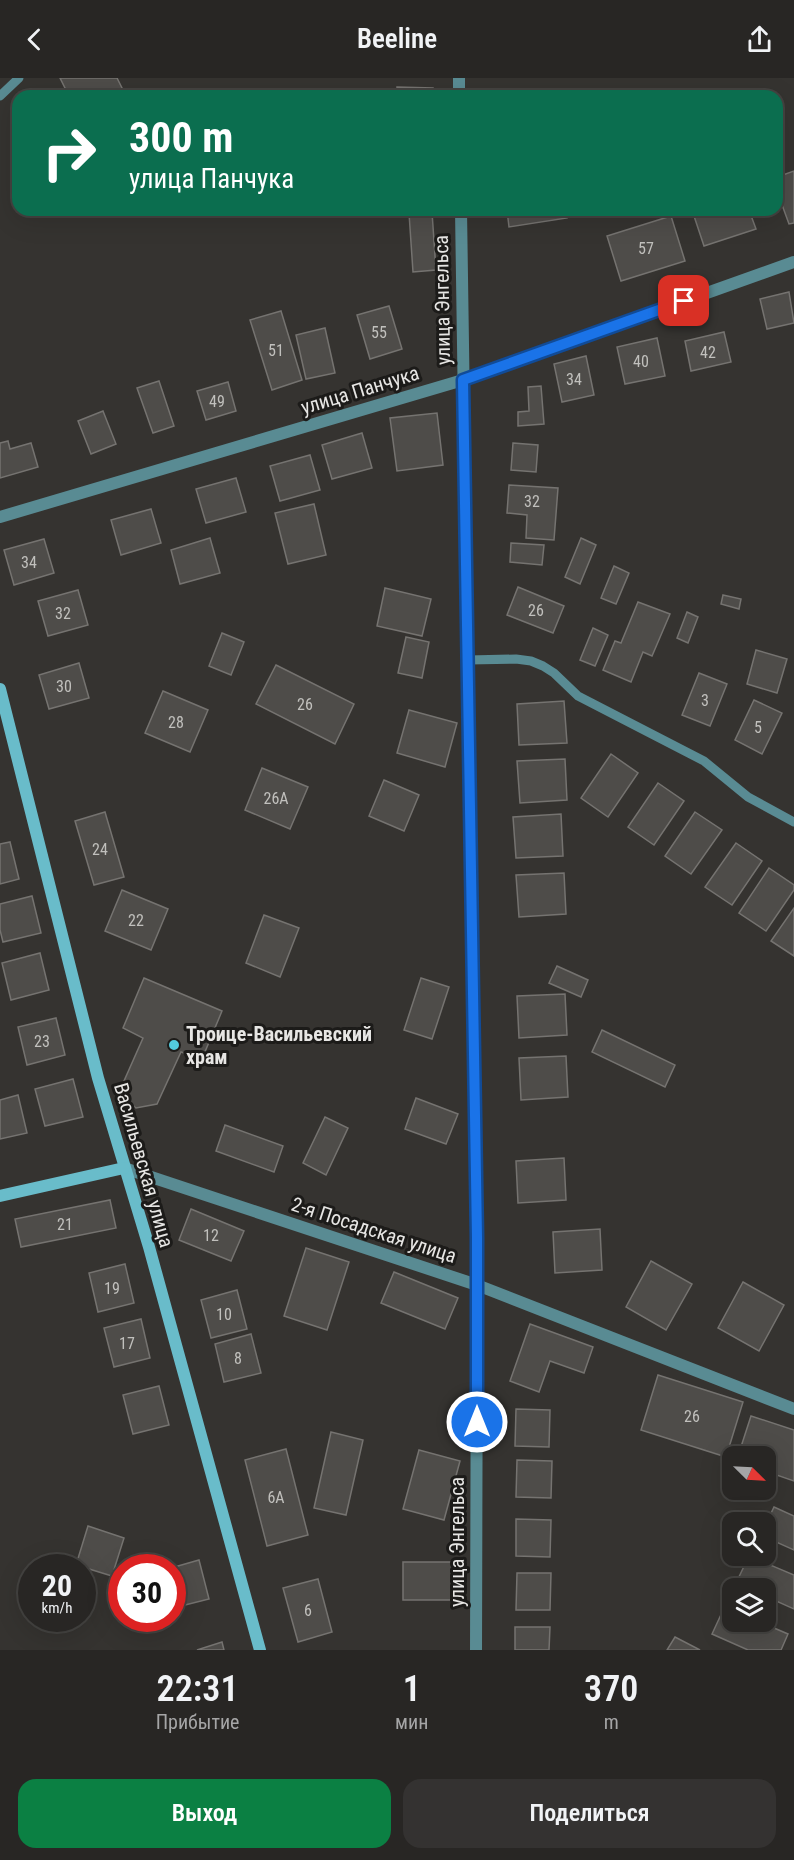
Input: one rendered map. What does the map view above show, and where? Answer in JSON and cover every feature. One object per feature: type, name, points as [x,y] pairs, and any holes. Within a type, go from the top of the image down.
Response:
[{"type":"main road","name":"Васильевская улица","points":[[0,689],[98,1078],[149,1247],[260,1650]]},
{"type":"main road","points":[[0,1196],[124,1168]]},
{"type":"street","name":"улица Энгельса","points":[[461,216],[477,1285],[476,1650]]},
{"type":"street","name":"улица Панчука","points":[[0,517],[463,380],[794,262]]},
{"type":"street","name":"2-я Посадская улица","points":[[124,1168],[477,1285],[794,1409]]},
{"type":"lane","points":[[0,96],[19,78]]},
{"type":"lane","points":[[468,660],[516,659],[531,661],[543,666],[554,673],[578,696],[704,761],[748,797],[794,822]]},
{"type":"building","points":[[60,78],[117,78],[123,90],[66,90]]},
{"type":"building","points":[[397,87],[433,88],[433,90],[397,90]]},
{"type":"building","points":[[794,171],[794,223],[789,224],[783,208],[783,175]]},
{"type":"building","points":[[409,216],[432,216],[436,270],[413,272]]},
{"type":"building","points":[[508,216],[566,216],[567,218],[509,227]]},
{"type":"building","points":[[671,216],[685,261],[621,281],[607,236]]},
{"type":"building","points":[[694,216],[751,216],[756,229],[704,246]]},
{"type":"building","points":[[789,292],[794,323],[767,329],[760,299]]},
{"type":"building","points":[[389,306],[402,349],[370,359],[357,315]]},
{"type":"building","points":[[281,311],[302,380],[272,390],[250,320]]},
{"type":"building","points":[[325,328],[335,373],[306,379],[296,335]]},
{"type":"building","points":[[724,332],[731,362],[691,371],[685,341]]},
{"type":"building","points":[[657,338],[665,376],[625,384],[617,347]]},
{"type":"building","points":[[586,356],[594,395],[562,402],[554,364]]},
{"type":"building","points":[[159,381],[174,426],[153,433],[137,388]]},
{"type":"building","points":[[228,382],[236,411],[206,420],[197,391]]},
{"type":"building","points":[[541,386],[544,424],[518,426],[518,412],[529,411],[528,387]]},
{"type":"building","points":[[103,411],[116,444],[91,454],[78,421]]},
{"type":"building","points":[[437,413],[443,465],[397,471],[390,418]]},
{"type":"building","points":[[362,433],[372,468],[332,479],[322,445]]},
{"type":"building","points":[[8,441],[10,449],[31,443],[38,467],[0,478],[0,443]]},
{"type":"building","points":[[513,443],[538,445],[536,472],[511,470]]},
{"type":"building","points":[[310,455],[320,490],[280,501],[270,466]]},
{"type":"building","points":[[236,478],[246,512],[206,523],[196,489]]},
{"type":"building","points":[[509,485],[558,488],[554,540],[526,538],[527,515],[507,513]]},
{"type":"building","points":[[314,504],[326,555],[288,564],[275,513]]},
{"type":"building","points":[[151,509],[161,543],[121,555],[111,520]]},
{"type":"building","points":[[210,538],[220,573],[180,584],[171,550]]},
{"type":"building","points":[[581,538],[596,545],[580,584],[565,577]]},
{"type":"building","points":[[44,539],[54,573],[14,585],[4,550]]},
{"type":"building","points":[[511,543],[544,545],[542,565],[510,562]]},
{"type":"building","points":[[614,566],[629,573],[616,604],[601,598]]},
{"type":"building","points":[[518,587],[564,606],[553,633],[507,615]]},
{"type":"building","points":[[385,588],[431,599],[422,636],[377,626]]},
{"type":"building","points":[[78,590],[88,625],[48,636],[38,601]]},
{"type":"building","points":[[723,595],[741,599],[739,609],[721,604]]},
{"type":"building","points":[[638,602],[670,614],[652,656],[643,652],[631,682],[603,670],[615,641],[621,643]]},
{"type":"building","points":[[687,612],[698,617],[688,643],[677,638]]},
{"type":"building","points":[[593,628],[608,635],[595,666],[580,660]]},
{"type":"building","points":[[222,633],[244,642],[231,675],[209,666]]},
{"type":"building","points":[[406,637],[429,642],[422,678],[398,673]]},
{"type":"building","points":[[756,650],[787,659],[777,693],[747,684]]},
{"type":"building","points":[[79,663],[89,698],[49,709],[39,675]]},
{"type":"building","points":[[276,665],[354,704],[335,744],[256,704]]},
{"type":"building","points":[[699,673],[727,684],[710,726],[682,715]]},
{"type":"building","points":[[163,691],[208,710],[190,752],[145,733]]},
{"type":"building","points":[[754,700],[782,713],[762,754],[735,740]]},
{"type":"building","points":[[564,701],[567,743],[519,745],[517,704]]},
{"type":"building","points":[[409,710],[457,723],[445,767],[397,753]]},
{"type":"building","points":[[611,754],[638,773],[608,817],[581,798]]},
{"type":"building","points":[[565,759],[567,800],[520,803],[517,761]]},
{"type":"building","points":[[262,768],[308,787],[290,829],[245,810]]},
{"type":"building","points":[[384,780],[419,795],[404,831],[369,816]]},
{"type":"building","points":[[658,783],[684,801],[654,845],[628,827]]},
{"type":"building","points":[[105,812],[124,877],[94,885],[75,821]]},
{"type":"building","points":[[695,812],[722,830],[691,874],[665,856]]},
{"type":"building","points":[[561,814],[563,856],[516,858],[513,817]]},
{"type":"building","points":[[10,842],[19,879],[0,884],[0,844]]},
{"type":"building","points":[[736,843],[762,861],[732,905],[705,887]]},
{"type":"building","points":[[769,868],[794,885],[794,890],[766,931],[739,913]]},
{"type":"building","points":[[564,873],[566,914],[519,917],[516,875]]},
{"type":"building","points":[[122,890],[168,909],[151,950],[105,931]]},
{"type":"building","points":[[32,896],[41,933],[3,942],[0,930],[0,904]]},
{"type":"building","points":[[794,908],[794,956],[771,941]]},
{"type":"building","points":[[264,915],[299,928],[280,977],[246,963]]},
{"type":"building","points":[[40,953],[49,990],[11,1000],[2,963]]},
{"type":"building","points":[[557,966],[588,980],[581,997],[549,983]]},
{"type":"building","name":"Троице-Васильевский храм","points":[[144,978],[222,1011],[202,1059],[181,1052],[157,1104],[136,1108],[120,1090],[143,1038],[123,1028]]},
{"type":"building","points":[[421,978],[449,987],[432,1039],[404,1030]]},
{"type":"building","points":[[565,994],[567,1035],[519,1038],[517,996]]},
{"type":"building","points":[[56,1018],[65,1055],[27,1065],[18,1027]]},
{"type":"building","points":[[602,1030],[675,1065],[665,1087],[592,1052]]},
{"type":"building","points":[[566,1056],[568,1097],[521,1100],[519,1058]]},
{"type":"building","points":[[73,1079],[83,1117],[45,1126],[35,1089]]},
{"type":"building","points":[[18,1095],[27,1133],[0,1139],[0,1100]]},
{"type":"building","points":[[416,1098],[458,1114],[446,1144],[405,1129]]},
{"type":"building","points":[[325,1117],[348,1128],[326,1175],[303,1163]]},
{"type":"building","points":[[225,1125],[283,1146],[274,1172],[216,1151]]},
{"type":"building","points":[[564,1158],[566,1200],[518,1203],[516,1161]]},
{"type":"building","points":[[110,1200],[116,1228],[21,1247],[15,1219]]},
{"type":"building","points":[[191,1209],[244,1231],[231,1261],[179,1240]]},
{"type":"building","points":[[600,1229],[602,1270],[555,1273],[553,1232]]},
{"type":"building","points":[[306,1248],[349,1262],[327,1330],[284,1316]]},
{"type":"building","points":[[651,1261],[692,1284],[666,1330],[626,1307]]},
{"type":"building","points":[[125,1264],[134,1303],[98,1312],[89,1273]]},
{"type":"building","points":[[394,1272],[458,1298],[445,1329],[381,1303]]},
{"type":"building","points":[[743,1282],[784,1305],[759,1351],[718,1328]]},
{"type":"building","points":[[237,1290],[247,1329],[211,1338],[201,1300]]},
{"type":"building","points":[[141,1319],[150,1358],[114,1367],[104,1328]]},
{"type":"building","points":[[530,1324],[593,1347],[584,1373],[550,1361],[539,1392],[510,1381]]},
{"type":"building","points":[[251,1334],[261,1373],[224,1382],[215,1344]]},
{"type":"building","points":[[658,1375],[743,1402],[729,1446],[722,1446],[722,1456],[641,1430]]},
{"type":"building","points":[[159,1386],[169,1425],[133,1434],[123,1395]]},
{"type":"building","points":[[516,1409],[550,1410],[549,1447],[515,1446]]},
{"type":"building","points":[[751,1416],[794,1430],[794,1481],[776,1475],[776,1446],[741,1446]]},
{"type":"building","points":[[331,1432],[363,1440],[346,1515],[314,1508]]},
{"type":"building","points":[[286,1449],[308,1535],[267,1546],[245,1460]]},
{"type":"building","points":[[419,1450],[460,1461],[444,1520],[403,1509]]},
{"type":"building","points":[[517,1460],[552,1461],[551,1498],[516,1497]]},
{"type":"building","points":[[774,1507],[794,1516],[794,1550],[776,1542],[776,1512],[772,1512]]},
{"type":"building","points":[[516,1519],[551,1520],[550,1557],[516,1556]]},
{"type":"building","points":[[88,1526],[124,1538],[119,1554],[108,1554],[108,1575],[96,1571],[96,1554],[79,1554]]},
{"type":"building","points":[[199,1560],[209,1599],[186,1605],[186,1564]]},
{"type":"building","points":[[403,1562],[459,1562],[459,1600],[403,1600]]},
{"type":"building","points":[[744,1566],[773,1566],[794,1575],[794,1609],[776,1601],[776,1578],[738,1578]]},
{"type":"building","points":[[517,1573],[551,1573],[550,1610],[516,1610]]},
{"type":"building","points":[[318,1579],[332,1632],[298,1642],[283,1588]]},
{"type":"building","points":[[722,1612],[722,1632],[776,1632],[776,1629],[788,1634],[781,1650],[748,1650],[712,1634]]},
{"type":"building","points":[[515,1627],[550,1627],[549,1650],[515,1650]]},
{"type":"building","points":[[675,1637],[700,1650],[667,1650]]},
{"type":"building","points":[[222,1642],[224,1650],[197,1650]]},
{"type":"place","name":"Троице-Васильевский храм","points":[[174,1045]]},
{"type":"route","points":[[477,1422],[477,1238],[463,380],[684,301]]}]
